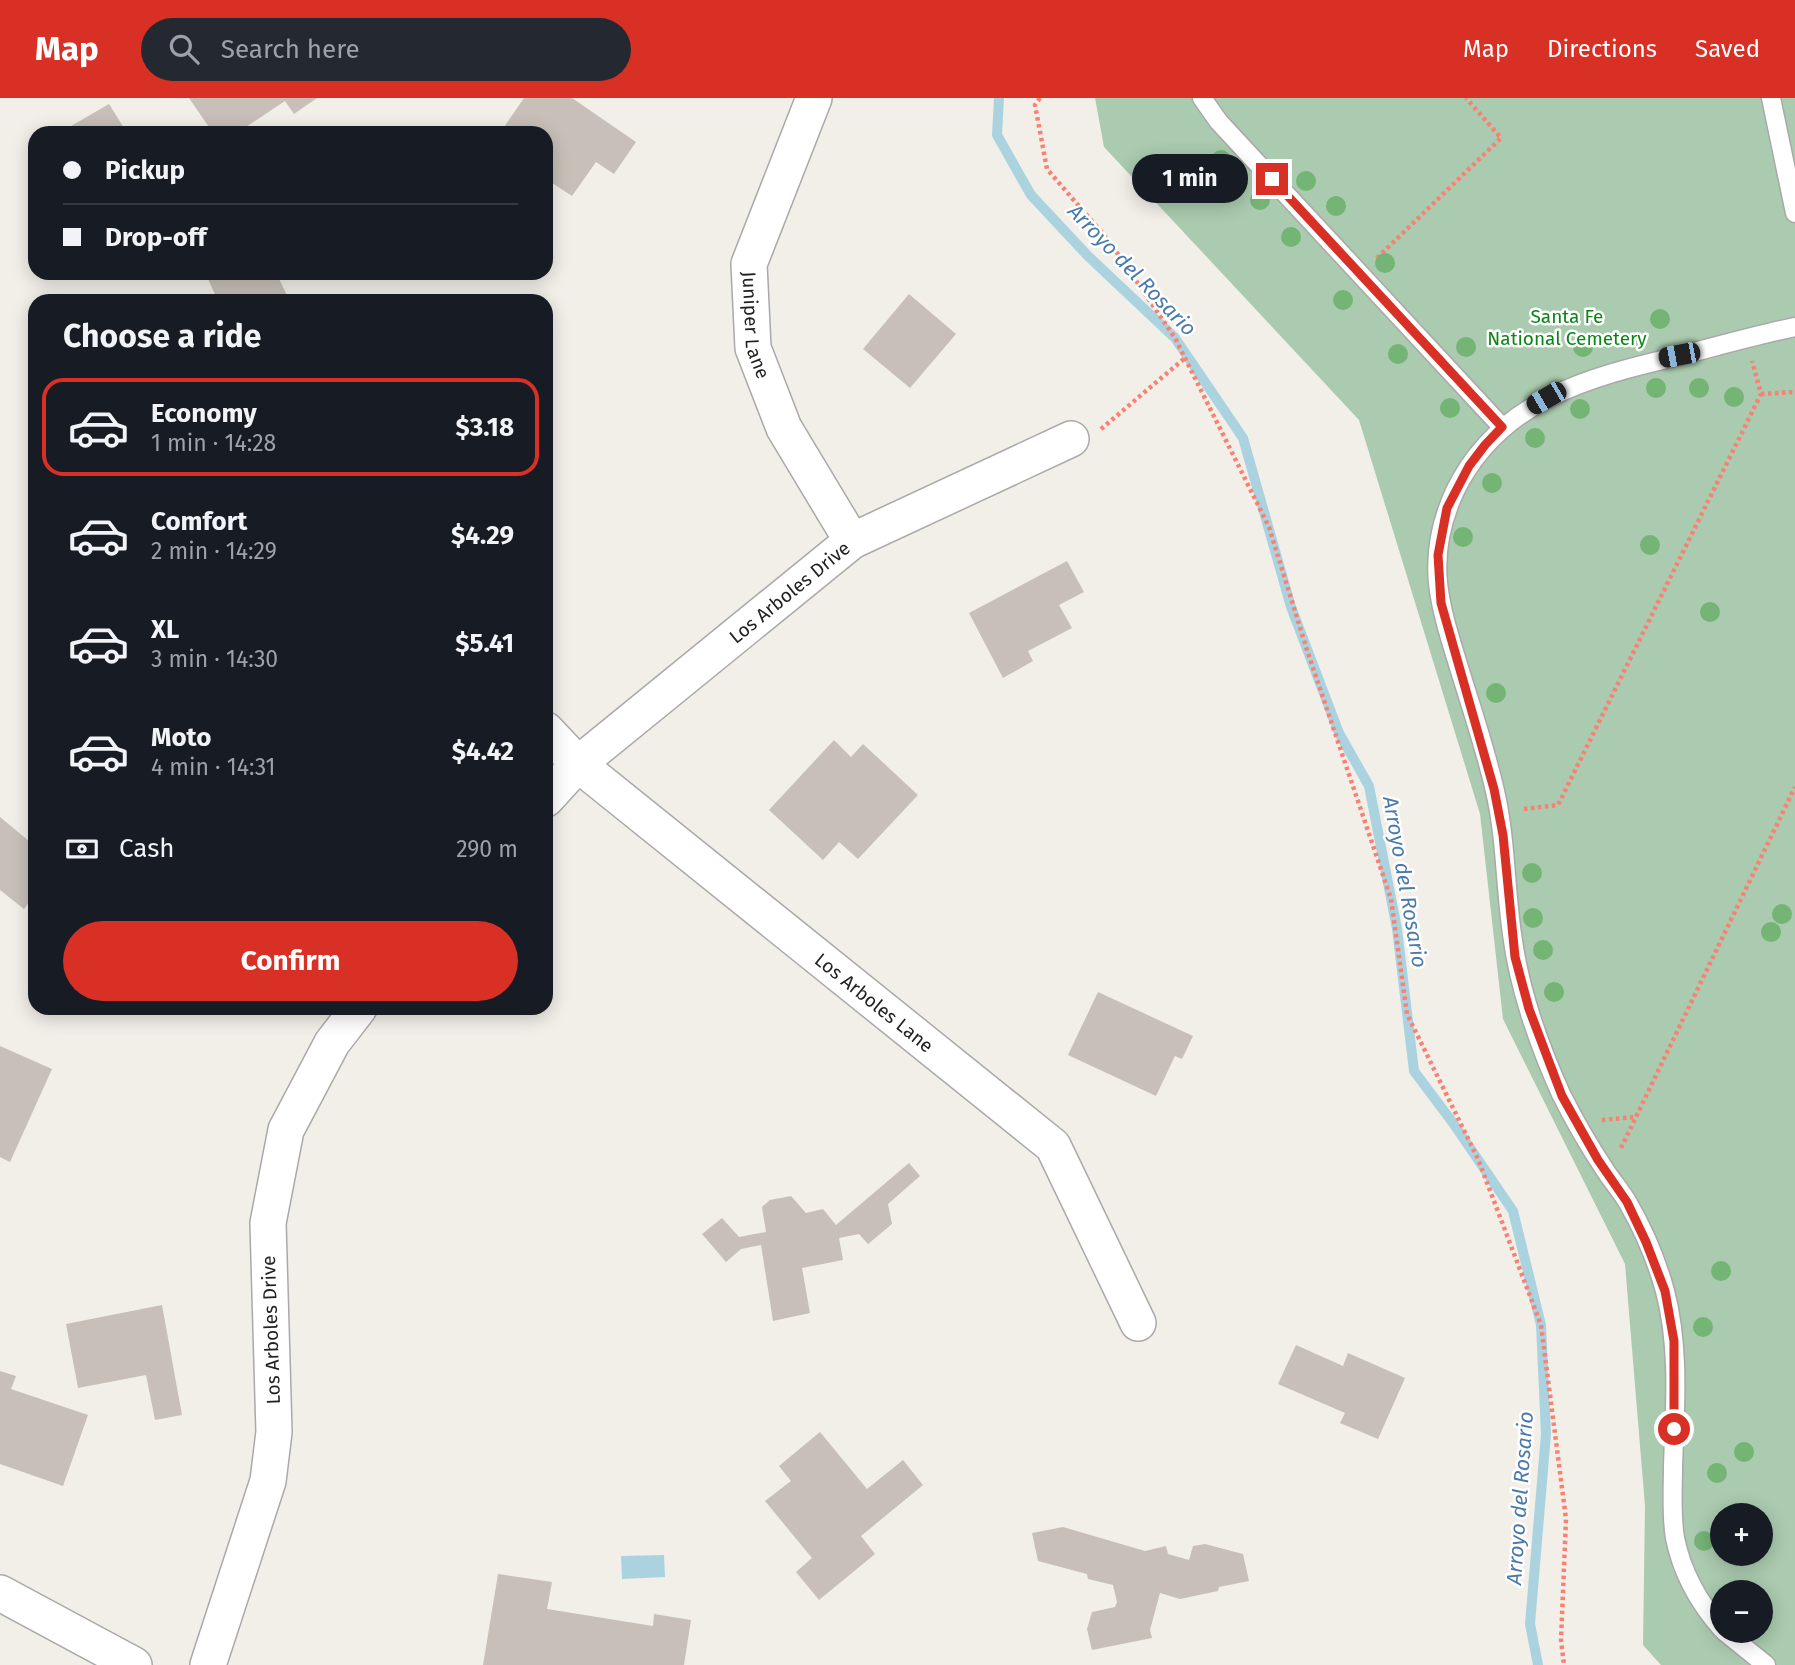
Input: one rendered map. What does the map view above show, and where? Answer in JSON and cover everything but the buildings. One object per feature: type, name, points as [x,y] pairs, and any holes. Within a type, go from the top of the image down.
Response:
[{"type":"street","name":"Juniper Lane","points":[[814,98],[749,264],[753,348],[784,428],[852,541]]},
{"type":"street","name":"Los Arboles Drive","points":[[553,791],[578,764],[852,541],[1071,439]]},
{"type":"street","name":"Los Arboles Lane","points":[[553,737],[578,764],[1053,1146],[1138,1323]]},
{"type":"street","name":"Los Arboles Drive","points":[[208,1665],[268,1481],[274,1432],[268,1223],[286,1130],[332,1043],[354,1015]]},
{"type":"street","points":[[0,1593],[134,1665]]},
{"type":"lane","points":[[1202,98],[1219,122],[1502,427]]},
{"type":"lane","points":[[1771,98],[1795,213]]},
{"type":"lane","points":[[1710,1613],[1695,1594],[1675,1539],[1672,1499],[1674,1341],[1665,1291],[1632,1212],[1562,1096],[1538,1037],[1521,984],[1511,931],[1499,812],[1441,603],[1437,567],[1441,530],[1447,508],[1457,487],[1485,445],[1502,427],[1546,398],[1601,377],[1654,361],[1795,327]]},
{"type":"lane","points":[[1739,1643],[1766,1665]]},
{"type":"path","points":[[1040,98],[1035,106],[1048,169],[1110,242],[1175,338],[1269,527],[1391,899],[1408,1014],[1478,1159],[1541,1325],[1566,1519],[1561,1640],[1564,1665]]},
{"type":"path","points":[[1360,274],[1501,138],[1466,98]]},
{"type":"path","points":[[1071,439],[1107,427],[1185,358]]},
{"type":"path","points":[[1499,812],[1558,805],[1761,394],[1795,393]]},
{"type":"path","points":[[1608,1175],[1795,787]]},
{"type":"green space","name":"Santa Fe National Cemetery","points":[[1095,98],[1795,98],[1795,1665],[1661,1665],[1643,1645],[1645,1506],[1625,1264],[1503,1019],[1480,814],[1359,420],[1104,147]]},
{"type":"water","points":[[664,1555],[665,1577],[622,1579],[621,1556]]},
{"type":"waterway","name":"Arroyo del Rosario","points":[[999,98],[997,135],[1031,195],[1087,255],[1175,338],[1243,438],[1291,607],[1339,733],[1369,786],[1397,929],[1414,1071],[1513,1211],[1541,1325],[1546,1434],[1530,1624],[1538,1665]]},
{"type":"route","points":[[1272,179],[1502,427],[1469,466],[1447,508],[1438,555],[1437,579],[1441,603],[1494,789],[1503,835],[1515,957],[1538,1037],[1562,1096],[1598,1160],[1627,1202],[1665,1291],[1674,1341],[1674,1429]]}]
